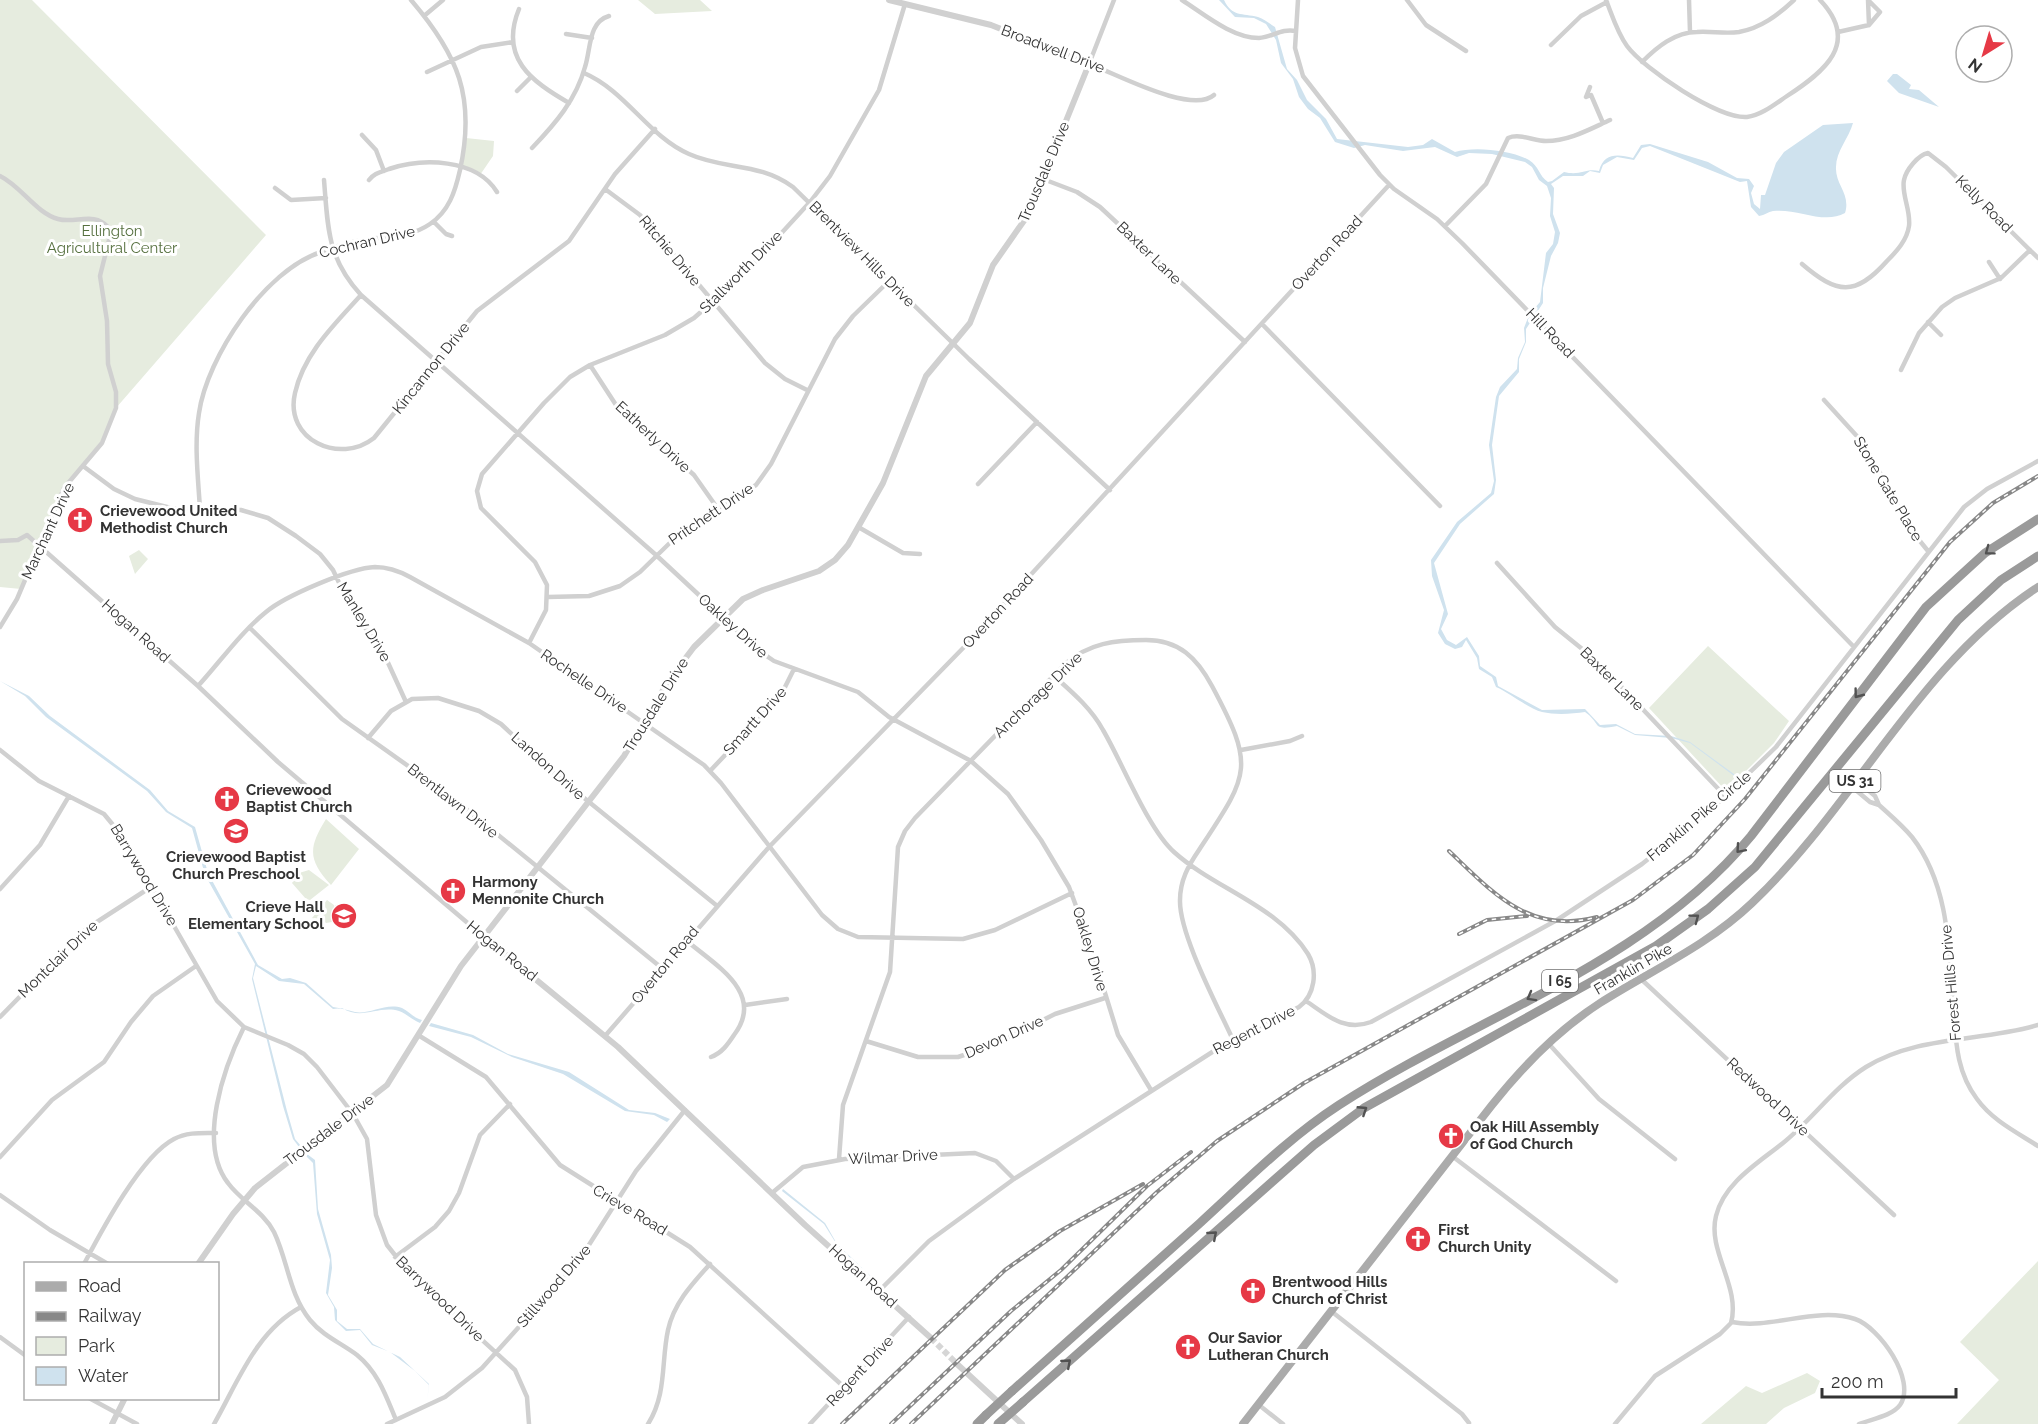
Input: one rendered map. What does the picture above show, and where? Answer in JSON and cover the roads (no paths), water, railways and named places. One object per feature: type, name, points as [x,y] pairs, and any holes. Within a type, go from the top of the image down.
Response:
[{"type":"highway","name":"I 65","points":[[976,1424],[1318,1120],[1372,1086],[1631,941],[1689,899],[1719,872],[1751,836],[1926,607],[1985,553],[2038,519]]},
{"type":"highway","name":"I 65","points":[[998,1424],[1314,1145],[1364,1108],[1656,946],[1708,909],[1755,867],[1958,620],[2001,580],[2038,556]]},
{"type":"main road","name":"Franklin Pike","points":[[1243,1424],[1507,1087],[1548,1043],[1590,1010],[1701,944],[1747,908],[1781,873],[1968,644],[1996,618],[2038,587]]},
{"type":"street","name":"Cochran Drive","points":[[200,508],[198,419],[203,394],[213,370],[241,322],[271,284],[299,261],[332,248],[367,239],[410,234],[434,222],[452,199],[466,139],[467,110],[462,84],[454,60],[411,0]]},
{"type":"street","points":[[424,16],[443,0]]},
{"type":"street","name":"Broadwell Drive","points":[[889,0],[991,26],[1182,100],[1204,100],[1214,95]]},
{"type":"street","points":[[1089,63],[1114,0]]},
{"type":"street","points":[[1182,0],[1237,33],[1257,38],[1278,32],[1296,31]]},
{"type":"street","name":"Hill Road","points":[[1298,0],[1296,57],[1303,76],[1389,185],[1445,226],[1854,647]]},
{"type":"street","points":[[1407,0],[1426,25],[1466,51]]},
{"type":"street","points":[[1689,0],[1690,32]]},
{"type":"street","points":[[1642,62],[1667,41],[1690,32],[1733,32],[1751,29],[1769,20],[1794,0]]},
{"type":"street","points":[[1551,45],[1581,16],[1606,1],[1624,41],[1642,62],[1720,111],[1736,116],[1751,116],[1766,110],[1820,73],[1835,52],[1838,32],[1830,12],[1820,0]]},
{"type":"street","points":[[1838,32],[1856,30],[1869,25],[1880,12],[1868,0]]},
{"type":"street","points":[[1868,0],[1869,25]]},
{"type":"street","name":"Stallworth Drive","points":[[548,597],[546,581],[538,566],[487,516],[478,498],[478,484],[482,474],[561,386],[590,365],[665,335],[694,318],[714,303],[810,202],[830,176],[879,90],[905,4]]},
{"type":"street","points":[[519,9],[513,42],[519,62],[530,78],[569,103]]},
{"type":"street","points":[[532,148],[569,103],[584,73],[597,21],[609,16]]},
{"type":"street","points":[[566,34],[592,38]]},
{"type":"street","points":[[428,72],[484,46],[513,42]]},
{"type":"street","name":"Trousdale Drive","points":[[199,1262],[244,1199],[273,1172],[353,1114],[387,1085],[461,966],[624,756],[676,670],[723,618],[754,593],[810,575],[827,566],[843,552],[860,528],[888,474],[923,381],[972,320],[993,265],[1021,228],[1089,63]]},
{"type":"street","name":"Brentview Hills Drive","points":[[584,73],[611,88],[674,145],[694,156],[753,168],[774,175],[810,202],[952,343],[1110,490]]},
{"type":"street","points":[[517,91],[530,78]]},
{"type":"street","points":[[1590,87],[1586,97],[1591,95],[1603,123]]},
{"type":"street","points":[[1445,226],[1486,184],[1510,137],[1557,140],[1610,120]]},
{"type":"street","name":"Kincannon Drive","points":[[361,295],[319,343],[300,377],[294,396],[294,410],[300,426],[320,446],[334,450],[348,450],[362,446],[378,432],[482,307],[569,241],[620,168],[655,129]]},
{"type":"street","points":[[362,135],[376,150],[384,171]]},
{"type":"street","name":"Kelly Road","points":[[1802,264],[1824,283],[1834,287],[1854,287],[1871,279],[1905,238],[1909,220],[1904,177],[1913,164],[1928,153],[1946,166],[2038,258]]},
{"type":"street","points":[[369,180],[384,171],[420,161],[461,168],[485,178],[497,192]]},
{"type":"street","name":"Marchant Drive","points":[[0,176],[52,217],[63,220],[96,219],[108,228],[110,236],[99,272],[107,321],[110,373],[116,395],[115,413],[104,439],[64,488],[14,604],[0,627]]},
{"type":"street","name":"Baxter Lane","points":[[1043,179],[1077,192],[1100,207],[1245,342]]},
{"type":"street","name":"Oakley Drive","points":[[324,180],[332,248],[345,276],[361,295],[656,555],[765,656],[794,669],[848,687],[894,720],[971,761],[1016,804],[1072,893],[1089,941],[1105,998],[1122,1043],[1151,1090]]},
{"type":"street","name":"Overton Road","points":[[605,1036],[716,905],[769,847],[894,720],[1110,490],[1389,185]]},
{"type":"street","points":[[275,188],[291,200],[326,198]]},
{"type":"street","name":"Ritchie Drive","points":[[605,189],[640,215],[767,365],[807,390]]},
{"type":"street","points":[[434,222],[446,234],[453,236]]},
{"type":"street","points":[[1901,370],[1916,338],[1928,322],[1951,300],[2000,279],[2030,250]]},
{"type":"street","points":[[1989,262],[2000,279]]},
{"type":"street","name":"Pritchett Drive","points":[[548,597],[583,597],[611,591],[631,579],[681,532],[748,492],[762,478],[825,356],[843,328],[889,281]]},
{"type":"street","points":[[1928,322],[1941,334]]},
{"type":"street","points":[[1262,324],[1440,506]]},
{"type":"street","name":"Eatherly Drive","points":[[590,365],[616,405],[694,475],[718,509]]},
{"type":"street","name":"Stone Gate Place","points":[[1824,400],[1865,445],[1914,534],[1928,551]]},
{"type":"street","points":[[978,484],[1037,422]]},
{"type":"street","name":"Franklin Pike Circle","points":[[1306,1001],[1344,1024],[1358,1025],[1375,1020],[1557,920],[1661,850],[1726,797],[1776,747],[1928,551],[1970,502],[2008,476],[2038,461]]},
{"type":"street","name":"Manley Drive","points":[[83,466],[114,489],[135,499],[171,508],[236,509],[273,521],[317,552],[337,578],[351,608],[384,654],[406,702]]},
{"type":"street","points":[[860,528],[903,553],[920,554]]},
{"type":"street","points":[[0,541],[18,540],[27,536],[39,548]]},
{"type":"street","name":"Hogan Road","points":[[39,548],[198,686],[278,762],[605,1036],[931,1338]]},
{"type":"street","name":"Baxter Lane","points":[[1497,563],[1550,622],[1597,662],[1726,797]]},
{"type":"street","name":"Rochelle Drive","points":[[198,686],[250,628],[282,600],[372,567],[393,569],[528,643],[710,771],[834,927],[858,937],[972,938],[995,930],[1072,893]]},
{"type":"street","points":[[528,643],[544,615],[548,597]]},
{"type":"street","name":"Brentlawn Drive","points":[[250,628],[335,713],[448,795],[663,969]]},
{"type":"street","name":"Anchorage Drive","points":[[839,1159],[842,1110],[888,980],[894,938],[896,860],[901,839],[911,823],[1054,676],[1077,654],[1096,645],[1128,640],[1156,640],[1172,644],[1189,653],[1201,667],[1234,729],[1241,750],[1241,770],[1237,787],[1190,864],[1181,887],[1181,916],[1233,1040]]},
{"type":"street","name":"Smartt Drive","points":[[710,771],[778,699],[794,669]]},
{"type":"street","name":"Regent Drive","points":[[879,1291],[929,1241],[1014,1179],[1233,1040],[1289,1013],[1306,1001],[1312,987],[1314,973],[1310,958],[1300,944],[1269,915],[1173,852],[1162,838],[1099,723],[1054,676]]},
{"type":"street","name":"Landon Drive","points":[[406,702],[438,698],[487,714],[507,729],[541,762],[716,905]]},
{"type":"street","points":[[368,738],[390,711],[406,702]]},
{"type":"street","points":[[1241,750],[1288,742],[1302,736]]},
{"type":"street","name":"Barrywood Drive","points":[[0,750],[30,775],[110,819],[217,1001],[244,1027],[297,1049],[309,1059],[353,1114],[367,1139],[379,1227],[395,1257],[513,1368],[523,1383],[529,1407],[529,1424]]},
{"type":"street","name":"Forest Hills Drive","points":[[1853,783],[1870,802],[1879,805]]},
{"type":"street","name":"Forest Hills Drive","points":[[1853,783],[1875,796],[1879,805],[1913,839],[1937,885],[1945,921],[1960,1067],[1977,1100],[1994,1117],[2038,1146]]},
{"type":"street","points":[[0,889],[40,845],[69,796]]},
{"type":"street","name":"Montclair Drive","points":[[0,1017],[86,929],[151,887]]},
{"type":"street","points":[[687,941],[733,980],[745,1005],[744,1019],[738,1030],[721,1052],[711,1057]]},
{"type":"street","points":[[0,1157],[54,1098],[104,1062],[131,1022],[153,996],[196,966]]},
{"type":"street","name":"Redwood Drive","points":[[1641,979],[1894,1215]]},
{"type":"street","name":"Devon Drive","points":[[866,1041],[922,1058],[962,1056],[990,1046],[1055,1014],[1105,998]]},
{"type":"street","points":[[745,1005],[787,999]]},
{"type":"street","points":[[1732,1322],[1732,1301],[1717,1243],[1716,1215],[1722,1200],[1739,1178],[1801,1128],[1842,1085],[1866,1066],[1909,1048],[1992,1036],[2038,1025]]},
{"type":"street","points":[[244,1027],[223,1075],[216,1133],[220,1169],[228,1184],[265,1218],[273,1230],[301,1307],[321,1331],[357,1355],[370,1368],[383,1387],[396,1420]]},
{"type":"street","name":"Crieve Road","points":[[418,1035],[476,1069],[510,1104],[556,1162],[616,1202],[673,1235],[710,1264],[844,1387]]},
{"type":"street","points":[[1548,1043],[1599,1099],[1675,1159]]},
{"type":"street","points":[[395,1257],[447,1214],[459,1193],[480,1135],[510,1104]]},
{"type":"street","name":"Stillwood Drive","points":[[387,1424],[450,1394],[472,1377],[496,1352],[580,1259],[647,1156],[685,1110]]},
{"type":"street","points":[[85,1262],[122,1199],[162,1148],[183,1135],[216,1133]]},
{"type":"street","name":"Wilmar Drive","points":[[772,1193],[803,1167],[839,1159],[972,1153],[996,1161],[1014,1179]]},
{"type":"street","points":[[1452,1156],[1616,1281]]},
{"type":"street","points":[[0,1195],[42,1225],[106,1262]]},
{"type":"street","points":[[648,1424],[661,1395],[670,1321],[681,1297],[710,1264]]},
{"type":"street","points":[[214,1424],[263,1338],[277,1323],[301,1307]]},
{"type":"street","points":[[1331,1311],[1462,1414],[1469,1424],[1476,1424]]},
{"type":"street","points":[[1615,1424],[1655,1376],[1720,1334],[1732,1322],[1837,1316],[1855,1319],[1872,1328],[1892,1356],[1903,1381],[1904,1395],[1900,1405],[1892,1412],[1859,1424]]},
{"type":"street","name":"Regent Drive","points":[[810,1424],[909,1317]]},
{"type":"street","points":[[0,1336],[24,1355]]},
{"type":"street","points":[[957,1364],[1022,1424]]},
{"type":"street","points":[[93,1400],[137,1424]]},
{"type":"street","points":[[112,1424],[124,1400]]},
{"type":"street","points":[[1259,1405],[1283,1424]]},
{"type":"water","points":[[1219,0],[1224,0],[1234,12],[1258,17],[1275,27],[1287,69],[1297,80],[1307,100],[1326,119],[1337,139],[1408,147],[1423,145],[1432,139],[1455,152],[1472,149],[1503,151],[1529,160],[1548,182],[1564,172],[1575,173],[1590,170],[1599,171],[1601,165],[1608,158],[1622,156],[1633,158],[1641,145],[1650,144],[1708,162],[1737,178],[1749,179],[1754,186],[1751,193],[1754,204],[1760,209],[1761,195],[1765,195],[1776,163],[1784,152],[1823,125],[1853,123],[1837,161],[1836,173],[1845,195],[1846,206],[1845,213],[1837,216],[1819,217],[1773,211],[1759,216],[1751,207],[1747,181],[1740,182],[1650,146],[1642,148],[1634,160],[1617,157],[1603,165],[1600,173],[1590,171],[1583,176],[1563,176],[1551,184],[1554,188],[1553,214],[1560,233],[1551,256],[1543,288],[1543,303],[1526,329],[1526,342],[1519,359],[1519,372],[1499,396],[1492,445],[1496,480],[1494,494],[1460,524],[1434,563],[1448,614],[1441,629],[1447,640],[1456,645],[1467,637],[1479,656],[1480,666],[1496,677],[1498,686],[1542,710],[1585,709],[1600,725],[1616,724],[1635,734],[1671,736],[1690,742],[1737,778],[1690,743],[1671,738],[1635,735],[1617,726],[1603,728],[1585,712],[1552,714],[1531,708],[1496,687],[1492,677],[1479,669],[1477,658],[1466,640],[1462,647],[1455,649],[1445,644],[1438,633],[1444,610],[1432,576],[1431,560],[1457,522],[1491,493],[1494,481],[1489,445],[1496,397],[1500,387],[1517,369],[1518,358],[1525,342],[1524,328],[1529,315],[1540,302],[1546,253],[1553,244],[1555,232],[1550,216],[1551,198],[1547,186],[1539,180],[1532,167],[1525,162],[1492,154],[1469,153],[1457,157],[1435,147],[1403,151],[1365,145],[1354,148],[1335,142],[1320,118],[1308,109],[1299,97],[1293,79],[1281,63],[1276,40],[1266,24],[1254,18],[1235,17]]},
{"type":"water","points":[[1893,74],[1897,74],[1911,85],[1909,89],[1919,90],[1939,107],[1899,93],[1887,81]]},
{"type":"water","points":[[0,681],[29,696],[50,716],[150,790],[168,811],[195,827],[208,873],[258,965],[282,979],[290,978],[306,983],[333,1007],[340,1008],[333,1009],[304,984],[279,981],[256,966],[253,978],[295,1139],[301,1146],[299,1147],[293,1139],[283,1106],[252,979],[255,964],[205,875],[192,828],[166,812],[147,791],[46,717],[25,696]]},
{"type":"water","points":[[384,1007],[396,1007],[422,1020],[420,1023],[402,1012],[391,1010],[356,1013],[345,1009],[366,1012]]},
{"type":"water","points":[[431,1023],[473,1035],[508,1054],[569,1072],[629,1110],[655,1113],[670,1119],[667,1122],[654,1115],[625,1111],[563,1074],[512,1057],[471,1037],[429,1026]]},
{"type":"water","points":[[305,1155],[315,1160],[318,1209],[331,1255],[332,1268],[328,1295],[337,1310],[337,1321],[347,1329],[360,1329],[373,1344],[388,1351],[372,1345],[360,1330],[346,1331],[335,1320],[334,1307],[326,1293],[330,1260],[317,1214],[313,1163]]},
{"type":"water","points":[[783,1189],[825,1223],[837,1244],[878,1283],[839,1248],[824,1224],[782,1191]]},
{"type":"water","points":[[391,1353],[400,1357],[429,1384],[429,1385],[415,1371]]},
{"type":"tunnel","points":[[931,1338],[957,1364]]},
{"type":"railway","points":[[911,1424],[1157,1192],[1217,1141],[1304,1083],[1633,900],[1693,855],[1745,799],[1950,542],[1993,503],[2038,476]]},
{"type":"railway","points":[[1449,851],[1497,895],[1532,915],[1552,920],[1573,921],[1597,917]]},
{"type":"railway","points":[[1459,934],[1487,920],[1527,916]]},
{"type":"railway","points":[[891,1424],[1011,1311],[1061,1270],[1147,1186],[1191,1152]]},
{"type":"railway","points":[[842,1424],[1005,1270],[1060,1231],[1143,1184]]},
{"type":"place","name":"Crievewood United Methodist Church","points":[[80,520]]},
{"type":"place","name":"Crievewood Baptist Church","points":[[227,799]]},
{"type":"place","name":"Crievewood Baptist Church Preschool","points":[[236,831]]},
{"type":"place","name":"Harmony Mennonite Church","points":[[453,891]]},
{"type":"place","name":"Crieve Hall Elementary School","points":[[344,916]]},
{"type":"place","name":"Oak Hill Assembly of God Church","points":[[1451,1136]]},
{"type":"place","name":"First Church Unity","points":[[1418,1239]]},
{"type":"place","name":"Brentwood Hills Church of Christ","points":[[1253,1291]]},
{"type":"place","name":"Our Savior Lutheran Church","points":[[1188,1347]]},
{"type":"park label","name":"Ellington Agricultural Center","points":[[112,240]]}]
